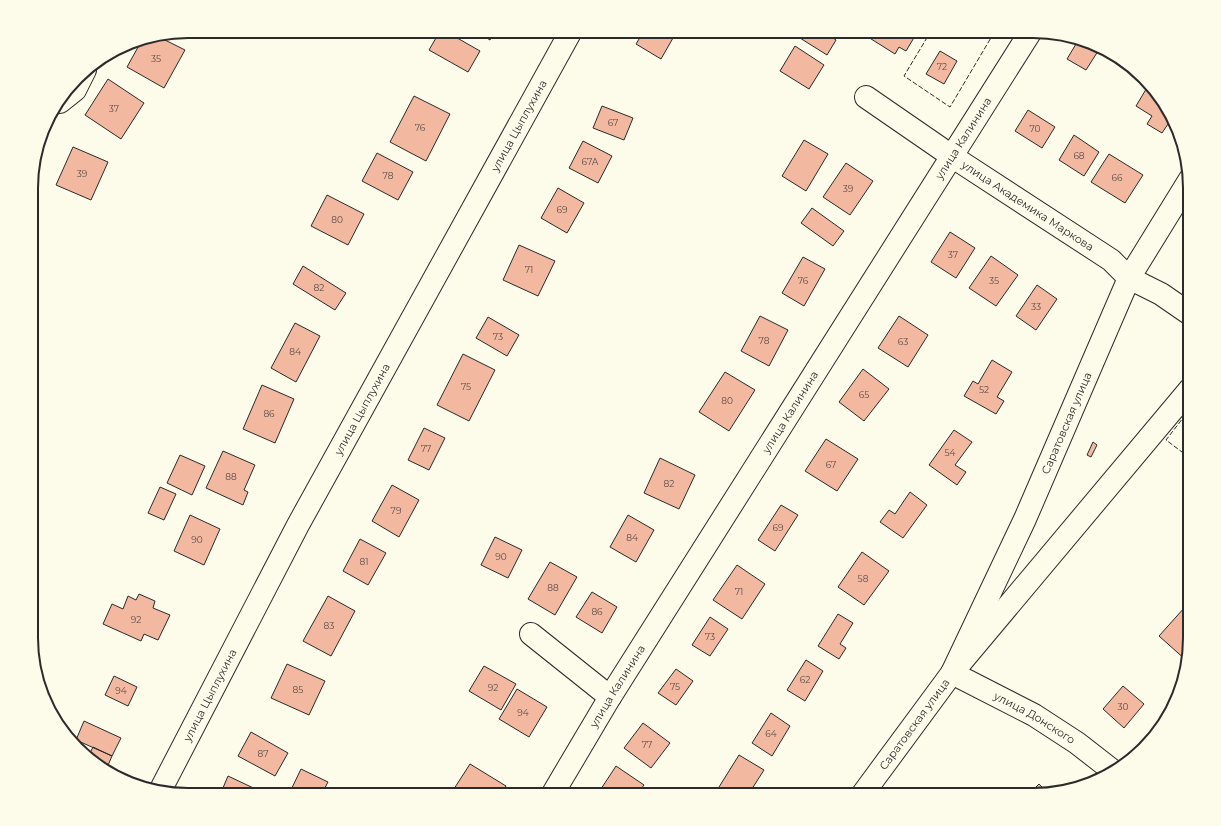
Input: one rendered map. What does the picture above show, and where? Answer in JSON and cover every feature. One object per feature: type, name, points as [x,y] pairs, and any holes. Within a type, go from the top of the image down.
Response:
[{"type":"street","name":"улица Цыплухина","points":[[163,786],[298,525],[567,38]]},
{"type":"street","name":"улица Калинина","points":[[556,788],[610,697],[953,157],[1027,38]]},
{"type":"street","name":"улица Академика Маркова","points":[[866,97],[953,157],[1111,260],[1129,278],[1161,294],[1183,309]]},
{"type":"street","name":"Саратовская улица","points":[[952,673],[1025,519],[1129,278],[1183,190]]},
{"type":"street","name":"Саратовская улица","points":[[867,788],[952,673],[1183,397]]},
{"type":"street","points":[[531,634],[610,697]]},
{"type":"street","name":"улица Донского","points":[[952,673],[1034,715],[1077,743],[1109,767]]},
{"type":"building","points":[[436,38],[457,38],[480,51],[468,72],[429,50]]},
{"type":"building","points":[[640,38],[673,38],[661,59],[636,44]]},
{"type":"building","points":[[800,38],[833,38],[836,40],[827,55]]},
{"type":"building","points":[[870,38],[914,38],[906,51],[899,47],[895,54]]},
{"type":"building","points":[[165,40],[185,50],[164,88],[127,67],[138,47],[149,43]]},
{"type":"building","points":[[1076,44],[1097,52],[1086,70],[1067,59]]},
{"type":"building","points":[[795,46],[824,65],[809,89],[780,71]]},
{"type":"building","points":[[940,51],[957,61],[944,84],[926,74]]},
{"type":"building","points":[[108,79],[144,103],[121,139],[85,115]]},
{"type":"building","points":[[1146,89],[1158,105],[1169,123],[1162,133],[1147,124],[1152,116],[1136,106]]},
{"type":"building","points":[[414,96],[450,114],[426,161],[390,142]]},
{"type":"building","points":[[602,106],[633,118],[624,140],[593,128]]},
{"type":"building","points":[[1028,110],[1055,127],[1042,148],[1015,131]]},
{"type":"building","points":[[1074,135],[1099,152],[1084,176],[1059,160]]},
{"type":"building","points":[[804,140],[828,154],[806,191],[782,176]]},
{"type":"building","points":[[583,141],[612,156],[598,183],[569,168]]},
{"type":"building","points":[[73,147],[108,162],[91,200],[56,185]]},
{"type":"building","points":[[377,153],[413,172],[398,200],[362,181]]},
{"type":"building","points":[[1109,154],[1143,175],[1125,203],[1091,182]]},
{"type":"building","points":[[846,163],[873,181],[850,215],[823,197]]},
{"type":"building","points":[[558,188],[584,203],[567,233],[541,218]]},
{"type":"building","points":[[327,195],[364,214],[348,245],[311,226]]},
{"type":"building","points":[[812,208],[844,231],[833,246],[801,223]]},
{"type":"building","points":[[950,232],[975,248],[956,278],[931,262]]},
{"type":"building","points":[[519,245],[555,261],[538,296],[503,280]]},
{"type":"building","points":[[991,256],[1018,275],[996,306],[969,288]]},
{"type":"building","points":[[803,257],[825,269],[804,306],[782,293]]},
{"type":"building","points":[[303,266],[346,293],[335,310],[293,284]]},
{"type":"building","points":[[1037,285],[1057,299],[1036,330],[1016,316]]},
{"type":"building","points":[[760,316],[788,330],[769,366],[741,351]]},
{"type":"building","points":[[899,316],[928,335],[908,367],[878,348]]},
{"type":"building","points":[[488,317],[519,335],[507,356],[476,338]]},
{"type":"building","points":[[295,323],[320,336],[296,382],[271,368]]},
{"type":"building","points":[[463,354],[495,370],[469,421],[437,405]]},
{"type":"building","points":[[992,360],[1012,372],[997,397],[1004,401],[996,414],[964,396],[973,381],[978,384]]},
{"type":"building","points":[[863,369],[889,389],[864,421],[839,402]]},
{"type":"building","points":[[725,372],[755,390],[729,431],[699,412]]},
{"type":"building","points":[[262,385],[294,399],[275,443],[243,429]]},
{"type":"building","points":[[424,428],[445,438],[429,470],[408,460]]},
{"type":"building","points":[[954,430],[972,442],[955,465],[966,472],[957,485],[929,465]]},
{"type":"building","points":[[826,439],[858,459],[837,491],[805,471]]},
{"type":"building","points":[[1093,442],[1097,445],[1091,457],[1087,455]]},
{"type":"building","points":[[223,451],[255,465],[244,490],[248,492],[243,505],[206,488]]},
{"type":"building","points":[[180,455],[205,466],[192,495],[167,483]]},
{"type":"building","points":[[660,458],[695,475],[679,509],[644,493]]},
{"type":"building","points":[[392,485],[419,500],[399,537],[372,521]]},
{"type":"building","points":[[160,487],[176,494],[164,520],[148,513]]},
{"type":"building","points":[[910,492],[927,505],[903,538],[880,522],[889,510],[895,514]]},
{"type":"building","points":[[781,505],[798,515],[775,551],[758,540]]},
{"type":"building","points":[[190,515],[220,529],[204,565],[174,551]]},
{"type":"building","points":[[628,515],[654,530],[636,562],[610,547]]},
{"type":"building","points":[[495,537],[522,550],[508,578],[481,565]]},
{"type":"building","points":[[360,539],[386,553],[368,585],[343,571]]},
{"type":"building","points":[[862,552],[889,571],[864,605],[838,587]]},
{"type":"building","points":[[550,562],[577,577],[555,615],[528,599]]},
{"type":"building","points":[[737,565],[765,584],[742,619],[713,600]]},
{"type":"building","points":[[592,592],[617,607],[602,633],[576,617]]},
{"type":"building","points":[[139,594],[155,601],[153,608],[170,615],[158,640],[144,634],[141,641],[103,624],[112,604],[123,609],[128,596],[136,600]]},
{"type":"building","points":[[328,596],[355,611],[331,656],[303,641]]},
{"type":"building","points":[[1183,609],[1182,657],[1159,636]]},
{"type":"building","points":[[838,614],[853,623],[840,644],[846,648],[839,659],[818,646]]},
{"type":"building","points":[[710,617],[728,629],[710,656],[692,645]]},
{"type":"building","points":[[806,660],[823,671],[805,701],[787,690]]},
{"type":"building","points":[[287,664],[325,681],[309,715],[271,698]]},
{"type":"building","points":[[484,666],[516,684],[501,710],[469,691]]},
{"type":"building","points":[[676,669],[693,681],[676,705],[658,693]]},
{"type":"building","points":[[114,676],[137,687],[128,706],[105,695]]},
{"type":"building","points":[[1123,686],[1144,704],[1124,728],[1103,709]]},
{"type":"building","points":[[517,689],[547,707],[529,737],[499,719]]},
{"type":"building","points":[[771,713],[790,726],[772,756],[752,743]]},
{"type":"building","points":[[84,721],[121,738],[112,756],[80,742],[77,739]]},
{"type":"building","points":[[643,723],[670,743],[651,768],[624,748]]},
{"type":"building","points":[[251,732],[288,753],[275,776],[238,756]]},
{"type":"building","points":[[93,747],[112,756],[108,765],[90,752]]},
{"type":"building","points":[[739,755],[764,770],[752,788],[719,787]]},
{"type":"building","points":[[470,764],[506,786],[505,788],[455,788]]},
{"type":"building","points":[[616,766],[644,785],[642,788],[602,788]]},
{"type":"building","points":[[301,769],[328,782],[325,788],[292,788]]},
{"type":"building","points":[[228,776],[253,788],[223,788]]},
{"type":"building","points":[[1039,784],[1043,788],[1035,788]]},
{"type":"fence","points":[[927,38],[904,76],[950,107],[991,38]]},
{"type":"fence","points":[[1183,418],[1166,440],[1183,453]]}]
